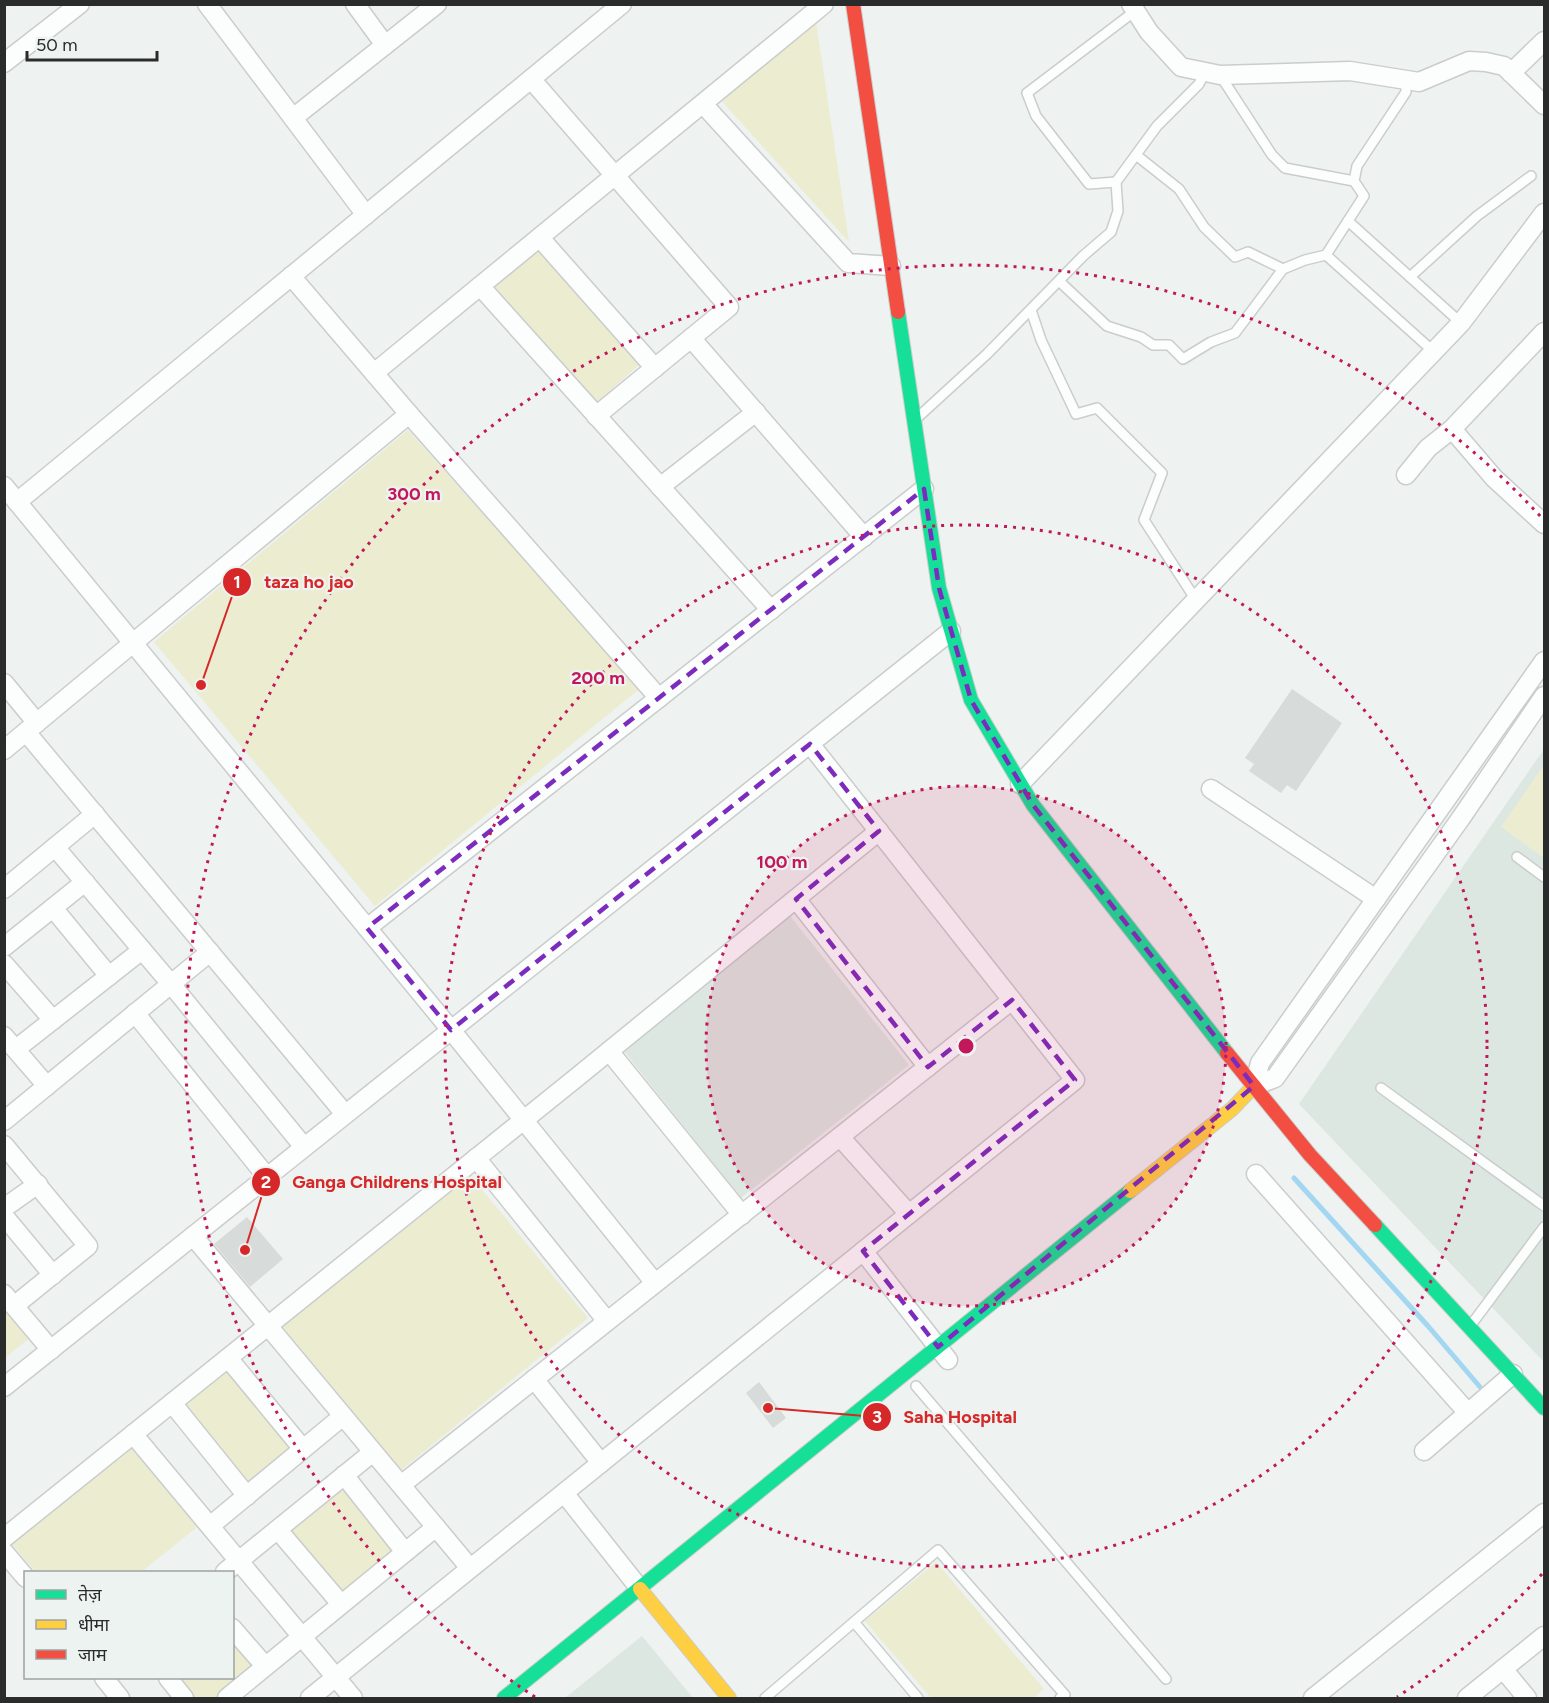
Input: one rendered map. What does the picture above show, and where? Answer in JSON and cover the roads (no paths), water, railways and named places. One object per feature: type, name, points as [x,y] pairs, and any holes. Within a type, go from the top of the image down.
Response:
[{"type":"street","points":[[4,63],[80,4]]},
{"type":"street","points":[[207,4],[366,215]]},
{"type":"street","points":[[355,4],[385,45]]},
{"type":"street","points":[[293,118],[436,4]]},
{"type":"street","points":[[17,502],[531,79],[603,11],[622,4]]},
{"type":"street","points":[[374,373],[824,4]]},
{"type":"street","points":[[853,4],[939,588],[971,700],[1020,784],[1047,823],[1196,1015],[1310,1155],[1545,1408]]},
{"type":"street","points":[[1133,8],[1149,32],[1181,67],[1212,74],[1350,71],[1419,82],[1469,61],[1486,62],[1504,66],[1545,105]]},
{"type":"street","points":[[1511,73],[1545,41]]},
{"type":"street","points":[[531,79],[729,307],[597,416]]},
{"type":"street","points":[[703,104],[848,263],[891,266]]},
{"type":"street","points":[[1020,784],[1461,323],[1545,213]]},
{"type":"street","points":[[540,238],[655,368]]},
{"type":"street","points":[[291,276],[659,698]]},
{"type":"street","points":[[480,286],[771,610]]},
{"type":"street","points":[[1406,475],[1428,448],[1452,429],[1545,332]]},
{"type":"street","points":[[691,338],[864,537]]},
{"type":"street","points":[[660,487],[756,412]]},
{"type":"street","points":[[4,750],[409,414]]},
{"type":"street","points":[[1452,429],[1494,478],[1545,524]]},
{"type":"street","points":[[4,486],[451,1030],[655,1283]]},
{"type":"street","points":[[367,928],[924,489]]},
{"type":"street","points":[[4,1387],[951,631]]},
{"type":"street","points":[[1239,1122],[1254,1086],[1260,1063],[1545,661]]},
{"type":"street","points":[[4,683],[32,728],[95,814],[345,1114]]},
{"type":"street","points":[[504,1698],[648,1597],[946,1357],[1232,1109],[1254,1086],[1275,1078],[1447,838],[1545,696]]},
{"type":"street","points":[[310,1698],[1075,1080],[810,744]]},
{"type":"street","points":[[1211,789],[1376,899]]},
{"type":"street","points":[[4,889],[95,814]]},
{"type":"street","points":[[4,1538],[879,831]]},
{"type":"street","points":[[55,847],[304,1147]]},
{"type":"street","points":[[4,947],[85,882]]},
{"type":"street","points":[[796,899],[928,1067]]},
{"type":"street","points":[[53,908],[109,976]]},
{"type":"street","points":[[47,1086],[10,1043],[53,1020],[142,950]]},
{"type":"street","points":[[7,1114],[47,1086],[210,952]]},
{"type":"street","points":[[4,964],[53,1020]]},
{"type":"street","points":[[401,1485],[1012,1000]]},
{"type":"street","points":[[135,1013],[267,1177]]},
{"type":"street","points":[[609,1051],[742,1215]]},
{"type":"street","points":[[840,1137],[909,1214]]},
{"type":"street","points":[[4,1145],[88,1246],[53,1275],[9,1300],[51,1350]]},
{"type":"street","points":[[476,1158],[607,1322]]},
{"type":"street","points":[[1256,1174],[1468,1413]]},
{"type":"street","points":[[4,1208],[38,1184]]},
{"type":"street","points":[[4,1216],[53,1275]]},
{"type":"street","points":[[193,1236],[470,1569]]},
{"type":"street","points":[[864,1251],[946,1357]]},
{"type":"street","points":[[228,1358],[303,1449]]},
{"type":"street","points":[[1424,1451],[1513,1374]]},
{"type":"street","points":[[534,1379],[601,1463]]},
{"type":"street","points":[[172,1403],[247,1496]]},
{"type":"street","points":[[210,1526],[343,1416]]},
{"type":"street","points":[[134,1434],[210,1526],[232,1567],[301,1636],[353,1698]]},
{"type":"street","points":[[232,1567],[373,1452]]},
{"type":"street","points":[[344,1475],[405,1552]]},
{"type":"street","points":[[564,1493],[729,1698]]},
{"type":"street","points":[[1313,1698],[1545,1513]]},
{"type":"street","points":[[226,1698],[436,1527]]},
{"type":"street","points":[[278,1530],[341,1604]]},
{"type":"street","points":[[4,1551],[24,1576]]},
{"type":"street","points":[[234,1630],[265,1666]]},
{"type":"street","points":[[1467,1698],[1545,1636]]},
{"type":"street","points":[[1503,1669],[1527,1698]]},
{"type":"street","points":[[106,1679],[120,1698]]},
{"type":"street","points":[[170,1679],[184,1698]]},
{"type":"lane","points":[[1116,182],[1089,184],[1036,116],[1027,93],[1133,8]]},
{"type":"lane","points":[[914,421],[987,354],[1083,256],[1111,232],[1118,211],[1116,182],[1157,126],[1212,74],[1272,155],[1285,168],[1354,181]]},
{"type":"lane","points":[[1059,282],[1107,326],[1142,337],[1153,345],[1169,345],[1183,358],[1211,342],[1235,333],[1283,269],[1326,255],[1364,196],[1354,181],[1357,166],[1406,92],[1406,80]]},
{"type":"lane","points":[[1136,155],[1179,189],[1204,227],[1234,257],[1248,252],[1283,269]]},
{"type":"lane","points":[[1410,277],[1477,216],[1531,176]]},
{"type":"lane","points":[[1348,221],[1461,323]]},
{"type":"lane","points":[[1326,255],[1434,352]]},
{"type":"lane","points":[[1031,310],[1041,340],[1076,414],[1097,408],[1162,473],[1144,520],[1196,600]]},
{"type":"lane","points":[[1517,857],[1545,877]]},
{"type":"lane","points":[[1381,1088],[1545,1206]]},
{"type":"lane","points":[[1469,1327],[1545,1227]]},
{"type":"lane","points":[[916,1386],[1166,1679]]},
{"type":"lane","points":[[765,1698],[938,1550],[1065,1695],[1060,1698]]},
{"type":"lane","points":[[854,1622],[918,1698]]},
{"type":"waterway","points":[[1294,1178],[1480,1387]]},
{"type":"place","name":"taza ho jao","points":[[201,685]]},
{"type":"place","name":"Ganga Childrens Hospital","points":[[245,1250]]},
{"type":"place","name":"Saha Hospital","points":[[768,1408]]}]
